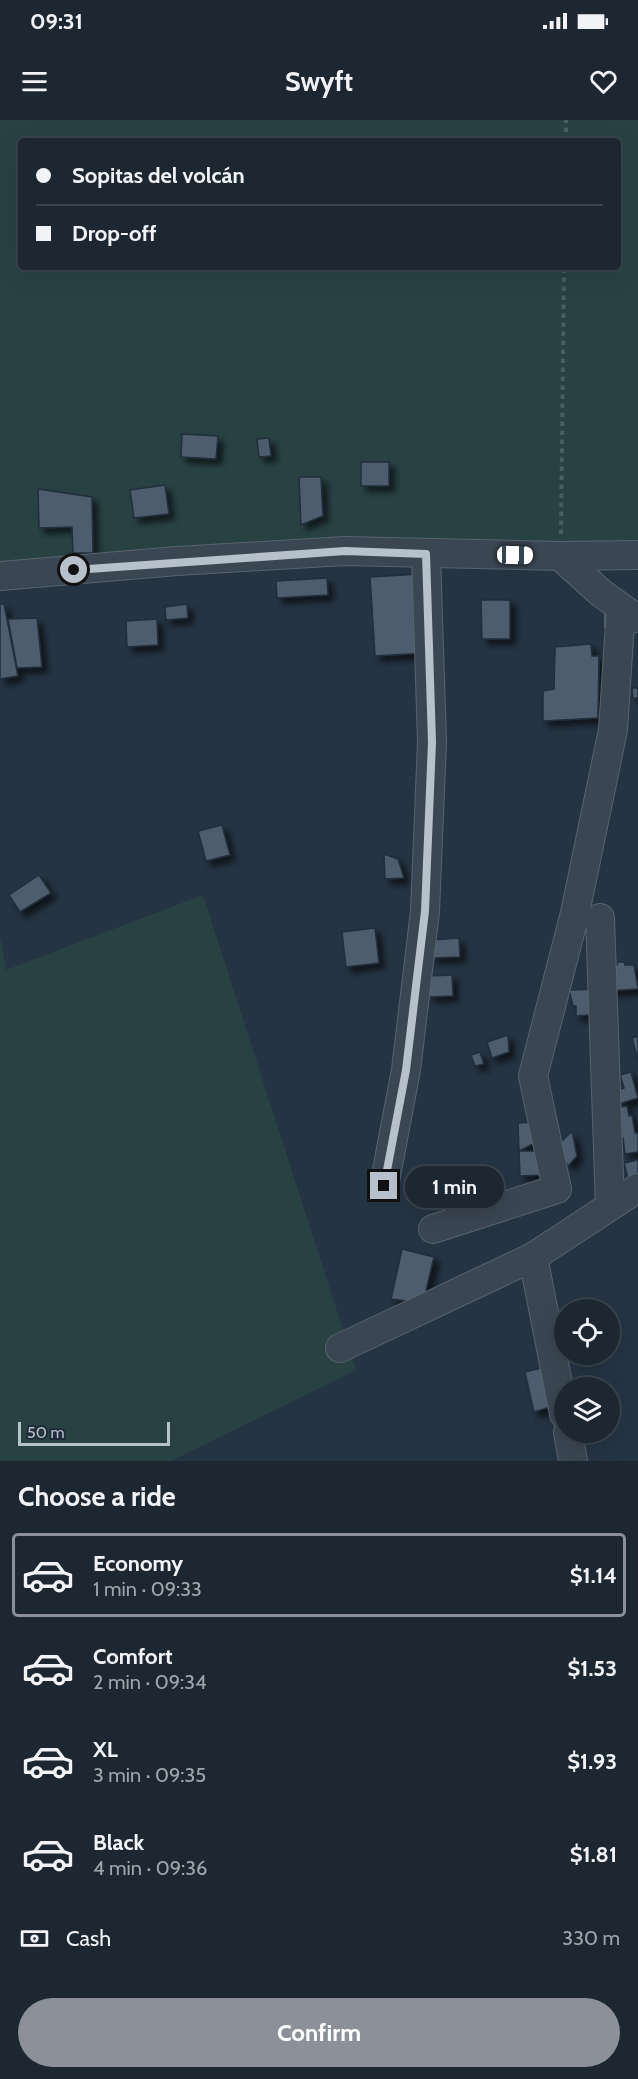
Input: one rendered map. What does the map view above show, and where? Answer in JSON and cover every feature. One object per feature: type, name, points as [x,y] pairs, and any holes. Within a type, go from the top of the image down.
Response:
[{"type":"street","points":[[0,576],[177,561],[345,551],[560,556],[638,555]]},
{"type":"street","points":[[384,1186],[406,1070],[425,911],[432,742],[426,554]]},
{"type":"street","points":[[560,556],[601,593],[630,613],[613,730],[575,914],[533,1076],[558,1189],[573,1230]]},
{"type":"street","points":[[600,918],[610,1206]]},
{"type":"street","points":[[340,1348],[533,1257],[638,1188]]},
{"type":"street","points":[[433,1229],[558,1189]]},
{"type":"street","points":[[533,1257],[557,1377]]},
{"type":"street","points":[[570,1443],[573,1461]]},
{"type":"path","points":[[566,120],[566,138]]},
{"type":"path","points":[[560,556],[564,270]]},
{"type":"green space","points":[[0,120],[638,120],[638,555],[0,576]]},
{"type":"green space","points":[[203,895],[356,1370],[171,1461],[0,1461],[0,936],[6,970]]},
{"type":"building","points":[[182,434],[218,436],[216,459],[181,457]]},
{"type":"building","points":[[269,438],[271,456],[259,457],[257,439]]},
{"type":"building","points":[[361,462],[389,462],[389,486],[361,486]]},
{"type":"building","points":[[299,477],[321,477],[323,516],[301,525]]},
{"type":"building","points":[[165,485],[169,514],[134,518],[130,490]]},
{"type":"building","points":[[38,489],[92,497],[93,553],[73,553],[72,527],[39,528]]},
{"type":"building","points":[[421,574],[426,653],[375,656],[370,577]]},
{"type":"building","points":[[327,578],[328,595],[277,598],[276,581]]},
{"type":"building","points":[[481,600],[510,600],[510,639],[482,639]]},
{"type":"building","points":[[0,604],[4,604],[18,676],[0,679]]},
{"type":"building","points":[[187,604],[188,618],[166,620],[165,607]]},
{"type":"building","points":[[613,612],[613,629],[603,629],[603,613]]},
{"type":"building","points":[[37,618],[42,667],[17,668],[8,619]]},
{"type":"building","points":[[157,619],[158,645],[127,647],[126,621]]},
{"type":"building","points":[[591,644],[592,656],[599,656],[598,718],[543,721],[543,691],[554,689],[555,647]]},
{"type":"building","points":[[632,688],[638,688],[638,698],[633,698]]},
{"type":"building","points":[[222,825],[230,855],[206,861],[198,831]]},
{"type":"building","points":[[384,854],[398,859],[404,878],[385,879]]},
{"type":"building","points":[[39,875],[51,893],[20,912],[9,895]]},
{"type":"building","points":[[375,928],[379,963],[346,967],[342,932]]},
{"type":"building","points":[[459,938],[460,957],[432,958],[431,940]]},
{"type":"building","points":[[617,962],[634,965],[638,989],[607,991],[605,966],[617,965]]},
{"type":"building","points":[[452,975],[453,996],[429,997],[428,976]]},
{"type":"building","points":[[600,989],[601,1014],[576,1016],[576,1006],[573,1006],[569,990]]},
{"type":"building","points":[[508,1035],[509,1052],[492,1058],[487,1042]]},
{"type":"building","points":[[638,1036],[638,1057],[637,1057],[632,1038]]},
{"type":"building","points":[[480,1052],[484,1064],[475,1066],[471,1055]]},
{"type":"building","points":[[631,1072],[638,1098],[619,1104],[615,1091],[624,1088],[620,1075]]},
{"type":"building","points":[[627,1106],[629,1116],[632,1115],[635,1133],[638,1133],[638,1152],[625,1154],[623,1138],[616,1139],[612,1108]]},
{"type":"building","points":[[536,1122],[537,1142],[519,1151],[518,1123]]},
{"type":"building","points":[[572,1131],[577,1156],[568,1166],[557,1146]]},
{"type":"building","points":[[519,1151],[543,1151],[544,1175],[520,1176]]},
{"type":"building","points":[[638,1160],[638,1184],[631,1190],[624,1163]]},
{"type":"building","points":[[402,1249],[434,1257],[423,1303],[391,1299]]},
{"type":"building","points":[[549,1366],[554,1390],[554,1406],[534,1412],[525,1372]]},
{"type":"route","points":[[74,570],[345,551],[426,554],[432,742],[425,911],[406,1070],[384,1186]]}]
